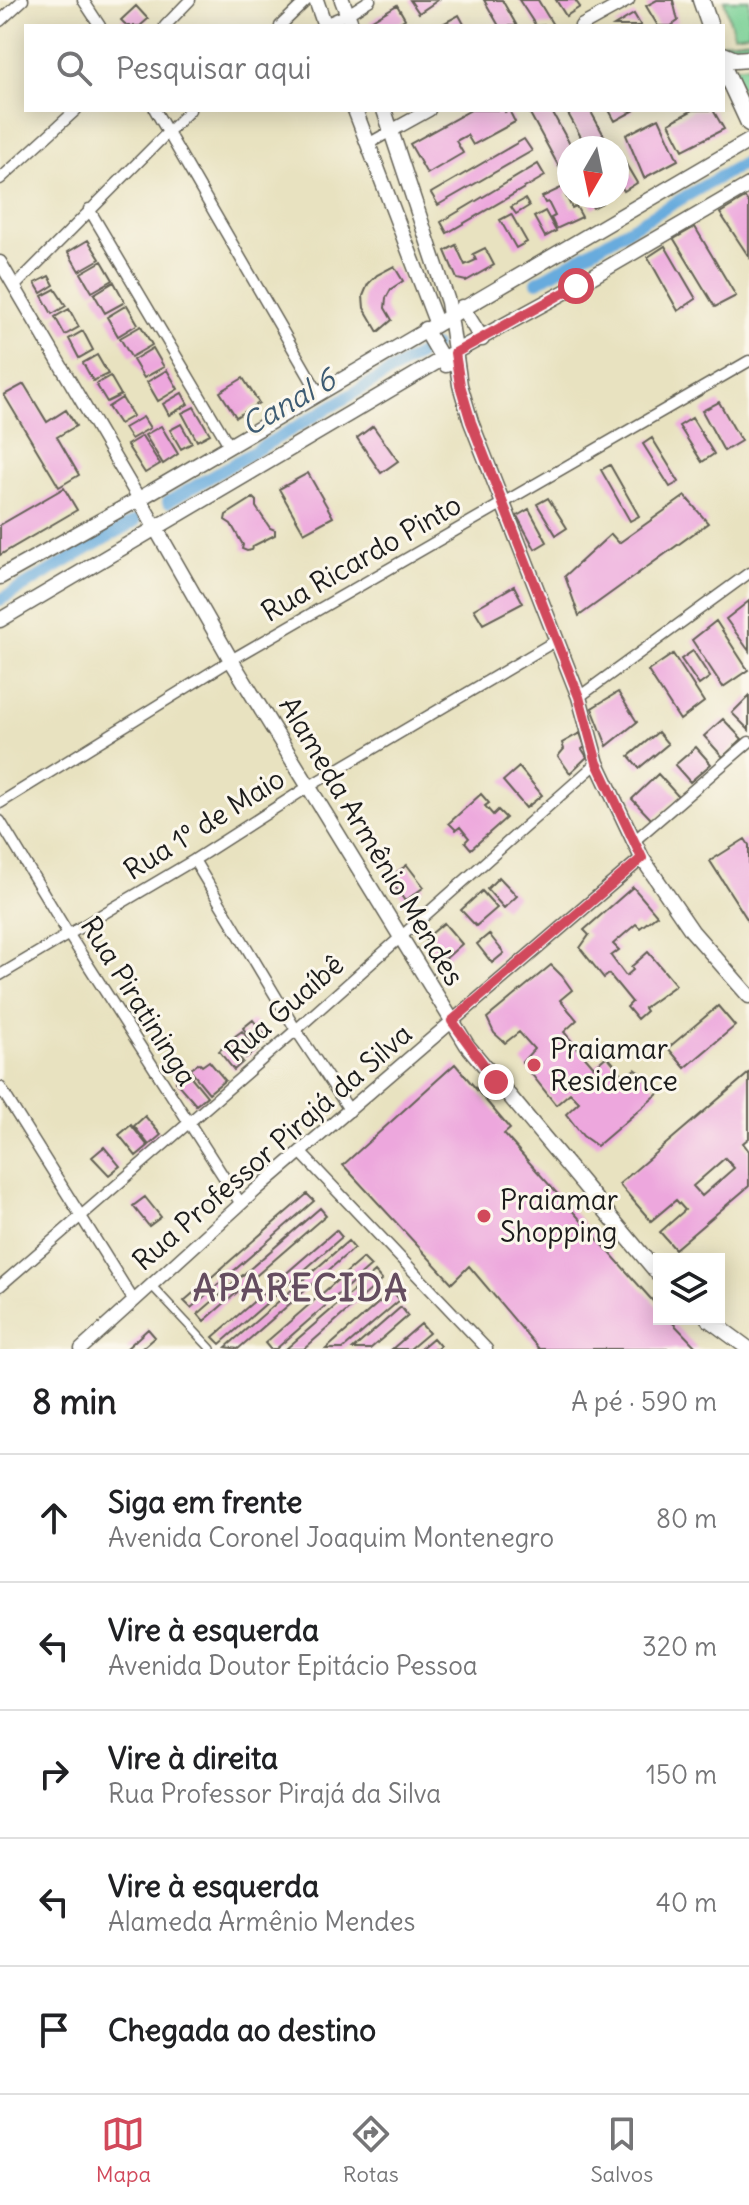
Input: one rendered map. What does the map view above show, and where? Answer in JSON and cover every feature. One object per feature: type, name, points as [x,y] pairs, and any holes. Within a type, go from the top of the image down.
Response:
[{"type":"main road","points":[[316,0],[324,24]]},
{"type":"main road","points":[[701,0],[709,24]]},
{"type":"main road","points":[[725,56],[735,60],[749,59]]},
{"type":"main road","points":[[725,71],[749,123]]},
{"type":"main road","points":[[356,112],[430,329],[449,356],[502,505],[579,697],[597,763],[642,858],[685,923],[749,996]]},
{"type":"main road","points":[[385,112],[457,314],[482,339]]},
{"type":"main road","points":[[0,620],[146,513],[229,445],[749,141]]},
{"type":"main road","points":[[0,577],[146,513],[482,339],[749,185]]},
{"type":"main road","points":[[449,356],[457,314]]},
{"type":"main road","name":"Alameda Armênio Mendes","points":[[146,513],[231,660],[452,1021],[496,1082],[653,1268]]},
{"type":"main road","points":[[716,1325],[749,1349]]},
{"type":"street","points":[[0,21],[23,0]]},
{"type":"street","points":[[83,0],[99,24]]},
{"type":"street","points":[[167,24],[190,0]]},
{"type":"street","points":[[282,24],[307,0]]},
{"type":"street","points":[[326,24],[370,0]]},
{"type":"street","points":[[585,24],[628,0]]},
{"type":"street","points":[[0,179],[74,112]]},
{"type":"street","points":[[156,112],[318,392]]},
{"type":"street","points":[[15,286],[188,112]]},
{"type":"street","points":[[368,144],[425,112]]},
{"type":"street","points":[[89,209],[229,445]]},
{"type":"street","points":[[0,262],[146,513]]},
{"type":"street","name":"Rua Ricardo Pinto","points":[[0,803],[231,660],[749,361]]},
{"type":"street","points":[[579,697],[749,573]]},
{"type":"street","name":"Rua 1º de Maio","points":[[0,975],[557,640]]},
{"type":"street","points":[[634,841],[749,742]]},
{"type":"street","name":"Rua Guaíbê","points":[[0,1286],[189,1124],[597,763]]},
{"type":"street","name":"Rua Piratininga","points":[[0,821],[241,1204]]},
{"type":"street","name":"Rua Professor Pirajá da Silva","points":[[81,1349],[241,1204],[642,858]]},
{"type":"street","points":[[194,860],[296,1030],[350,1111]]},
{"type":"street","points":[[0,1087],[134,1301]]},
{"type":"street","points":[[301,1153],[487,1349]]},
{"type":"street","points":[[151,1285],[211,1349]]},
{"type":"green space","points":[[724,0],[749,0],[749,33],[734,35]]},
{"type":"green space","points":[[749,39],[749,54],[743,55],[725,46],[725,42]]},
{"type":"green space","points":[[749,65],[749,105],[731,67]]},
{"type":"building","points":[[410,0],[438,0],[419,13]]},
{"type":"building","points":[[484,0],[502,0],[516,24],[498,24]]},
{"type":"building","points":[[519,0],[538,0],[552,24],[535,24]]},
{"type":"building","points":[[556,0],[575,0],[580,7],[566,16]]},
{"type":"building","points":[[657,0],[673,0],[678,21],[657,24],[646,6]]},
{"type":"building","points":[[397,5],[405,19],[396,24],[369,22]]},
{"type":"building","points":[[136,6],[148,19],[142,24],[125,24],[121,20]]},
{"type":"building","points":[[634,14],[640,24],[617,24]]},
{"type":"building","points":[[459,15],[464,24],[443,24]]},
{"type":"building","points":[[467,112],[510,112],[515,122],[473,145],[467,135],[456,141],[463,153],[427,174],[410,144]]},
{"type":"building","points":[[529,112],[552,112],[565,136],[557,136],[557,163]]},
{"type":"building","points":[[567,112],[591,112],[604,136],[580,136]]},
{"type":"building","points":[[610,112],[631,112],[615,121]]},
{"type":"building","points":[[689,112],[714,112],[724,129],[683,150],[669,123]]},
{"type":"building","points":[[659,118],[678,160],[644,178],[626,135]]},
{"type":"building","points":[[524,139],[532,151],[438,205],[431,193]]},
{"type":"building","points":[[538,164],[545,176],[447,233],[441,222]]},
{"type":"building","points":[[629,169],[637,183],[629,188]]},
{"type":"building","points":[[557,190],[557,208],[577,208],[582,217],[556,229],[551,218],[555,216],[542,197]]},
{"type":"building","points":[[745,198],[749,203],[749,257],[720,213]]},
{"type":"building","points":[[525,199],[529,206],[516,214],[511,207]]},
{"type":"building","points":[[545,211],[556,231],[545,237],[534,217]]},
{"type":"building","points":[[511,214],[527,242],[516,248],[500,220]]},
{"type":"building","points":[[695,227],[736,296],[715,307],[674,239]]},
{"type":"building","points":[[88,240],[100,259],[79,271],[68,252]]},
{"type":"building","points":[[456,245],[465,265],[476,260],[473,254],[485,248],[494,265],[466,281],[457,279],[445,251]]},
{"type":"building","points":[[665,246],[696,299],[678,311],[648,257]]},
{"type":"building","points":[[102,261],[113,280],[92,292],[81,273]]},
{"type":"building","points":[[394,266],[403,281],[391,289],[386,298],[385,308],[392,320],[378,332],[364,308],[363,296],[368,284],[377,275]]},
{"type":"building","points":[[49,276],[54,285],[41,293],[35,283]]},
{"type":"building","points":[[114,282],[125,302],[105,313],[94,294]]},
{"type":"building","points":[[55,289],[66,306],[52,314],[42,296]]},
{"type":"building","points":[[127,305],[138,324],[118,336],[107,317]]},
{"type":"building","points":[[69,309],[79,327],[65,335],[55,317]]},
{"type":"building","points":[[141,326],[152,345],[131,357],[120,338]]},
{"type":"building","points":[[83,331],[93,350],[79,358],[69,339]]},
{"type":"building","points":[[153,348],[164,367],[144,378],[133,360]]},
{"type":"building","points":[[97,355],[108,374],[93,381],[83,363]]},
{"type":"building","points":[[167,370],[178,389],[158,401],[147,382]]},
{"type":"building","points":[[110,376],[121,395],[107,402],[96,384]]},
{"type":"building","points":[[243,378],[259,403],[236,417],[220,392]]},
{"type":"building","points":[[24,384],[47,422],[66,410],[76,426],[57,437],[79,475],[59,487],[4,395]]},
{"type":"building","points":[[182,393],[188,404],[169,415],[163,404]]},
{"type":"building","points":[[122,398],[133,416],[119,424],[108,407]]},
{"type":"building","points":[[719,402],[741,441],[724,451],[702,411]]},
{"type":"building","points":[[194,407],[210,434],[197,441],[182,413]]},
{"type":"building","points":[[143,417],[150,428],[131,439],[124,428]]},
{"type":"building","points":[[692,418],[714,454],[702,462],[679,426]]},
{"type":"building","points":[[181,424],[192,443],[181,449],[170,430]]},
{"type":"building","points":[[161,426],[178,454],[163,464],[145,435]]},
{"type":"building","points":[[373,426],[398,461],[381,473],[357,438]]},
{"type":"building","points":[[142,436],[160,464],[145,473],[127,445]]},
{"type":"building","points":[[652,438],[679,482],[670,487],[643,444]]},
{"type":"building","points":[[610,465],[639,516],[630,521],[601,470]]},
{"type":"building","points":[[308,473],[333,517],[304,533],[279,489]]},
{"type":"building","points":[[64,488],[77,510],[0,555],[0,525]]},
{"type":"building","points":[[685,496],[708,523],[579,616],[565,576],[611,534],[619,543]]},
{"type":"building","points":[[253,498],[270,528],[275,530],[275,535],[247,551],[242,549],[243,545],[231,524],[225,520],[226,515]]},
{"type":"building","points":[[548,498],[567,528],[556,535],[537,504]]},
{"type":"building","points":[[529,509],[547,542],[535,549],[517,516]]},
{"type":"building","points":[[514,586],[523,603],[483,624],[474,609]]},
{"type":"building","points":[[749,601],[749,651],[726,619]]},
{"type":"building","points":[[716,621],[748,670],[723,687],[692,640]]},
{"type":"building","points":[[693,651],[710,677],[699,685],[681,659]]},
{"type":"building","points":[[673,654],[704,702],[680,720],[648,671]]},
{"type":"building","points":[[618,692],[637,722],[607,746],[592,708]]},
{"type":"building","points":[[749,696],[749,730],[732,713]]},
{"type":"building","points":[[723,719],[742,739],[723,757],[704,736]]},
{"type":"building","points":[[658,732],[668,744],[639,768],[629,756]]},
{"type":"building","points":[[580,733],[585,747],[582,749],[587,757],[570,773],[558,756],[564,749],[562,743]]},
{"type":"building","points":[[696,747],[711,764],[690,782],[675,765]]},
{"type":"building","points":[[519,767],[542,795],[526,808],[503,781]]},
{"type":"building","points":[[658,774],[678,796],[652,820],[632,799]]},
{"type":"building","points":[[481,794],[489,803],[485,806],[493,815],[498,810],[506,818],[471,849],[465,842],[469,838],[460,827],[456,830],[449,823]]},
{"type":"building","points":[[745,839],[749,845],[749,922],[710,861]]},
{"type":"building","points":[[407,865],[424,887],[405,901],[389,878]]},
{"type":"building","points":[[499,877],[517,896],[504,908],[487,889]]},
{"type":"building","points":[[633,887],[657,915],[640,928],[636,924],[613,944],[619,950],[611,956],[626,976],[648,952],[676,985],[644,1008],[646,1011],[637,1019],[627,1007],[632,1002],[609,974],[604,978],[580,948],[589,935],[584,930]]},
{"type":"building","points":[[482,891],[497,908],[476,926],[461,910]]},
{"type":"building","points":[[444,923],[462,944],[444,960],[425,939]]},
{"type":"building","points":[[489,934],[504,953],[492,963],[477,944]]},
{"type":"building","points":[[551,965],[572,990],[560,1000],[577,1020],[564,1032],[594,1067],[607,1056],[625,1077],[635,1069],[649,1079],[659,1093],[597,1146],[583,1136],[566,1114],[579,1102],[570,1093],[556,1105],[522,1062],[534,1049],[519,1032],[505,1043],[494,1033],[487,1018]]},
{"type":"building","points":[[718,1006],[735,1026],[685,1068],[668,1048]]},
{"type":"building","points":[[253,1020],[268,1039],[257,1047],[243,1028]]},
{"type":"building","points":[[242,1031],[257,1050],[246,1058],[231,1039]]},
{"type":"building","points":[[228,1043],[243,1062],[234,1070],[219,1051]]},
{"type":"building","points":[[209,1061],[225,1080],[209,1093],[190,1070],[199,1063],[202,1066]]},
{"type":"building","name":"Praiamar Shopping","points":[[455,1064],[510,1129],[504,1134],[653,1301],[653,1325],[675,1325],[698,1349],[539,1349],[469,1266],[452,1283],[343,1165]]},
{"type":"building","points":[[188,1073],[207,1096],[196,1105],[176,1082]]},
{"type":"building","points":[[749,1073],[749,1138],[743,1143],[749,1151],[749,1186],[675,1249],[660,1232],[685,1210],[676,1200],[651,1221],[619,1184]],"holes":[[[725,1158],[734,1168],[702,1196],[693,1186]]]},
{"type":"building","points":[[145,1116],[161,1135],[149,1145],[134,1126]]},
{"type":"building","points":[[131,1125],[148,1146],[136,1156],[119,1135]]},
{"type":"building","points":[[104,1147],[120,1166],[109,1175],[92,1157]]},
{"type":"building","points":[[307,1194],[314,1201],[191,1308],[184,1301]]},
{"type":"building","points":[[145,1197],[161,1217],[149,1226],[133,1206]]},
{"type":"building","points":[[320,1208],[326,1215],[204,1321],[198,1314]]},
{"type":"building","points":[[336,1230],[342,1237],[220,1344],[213,1337]]},
{"type":"building","points":[[348,1241],[354,1248],[238,1349],[226,1347]]},
{"type":"building","points":[[363,1258],[371,1266],[276,1349],[270,1349],[265,1343]]},
{"type":"building","points":[[375,1272],[382,1280],[304,1349],[286,1349]]},
{"type":"building","points":[[392,1291],[400,1300],[343,1349],[326,1349]]},
{"type":"building","points":[[401,1307],[408,1316],[370,1349],[353,1349]]},
{"type":"building","points":[[421,1324],[429,1333],[410,1349],[392,1349]]},
{"type":"building","points":[[148,1329],[155,1337],[141,1349],[126,1349]]},
{"type":"building","points":[[433,1338],[440,1346],[437,1349],[420,1349]]},
{"type":"waterway","name":"Canal 6","points":[[537,282],[749,160]]},
{"type":"waterway","name":"Canal 6","points":[[168,502],[434,346]]},
{"type":"waterway","name":"Canal 6","points":[[0,600],[135,521]]},
{"type":"place","name":"Praiamar Residence","points":[[534,1065]]},
{"type":"place","name":"Praiamar Shopping","points":[[484,1216]]},
{"type":"district","name":"APARECIDA","points":[[301,1288]]},
{"type":"route","points":[[496,1082],[452,1021],[642,858],[597,763],[579,697],[471,422],[455,353],[576,286]]}]
